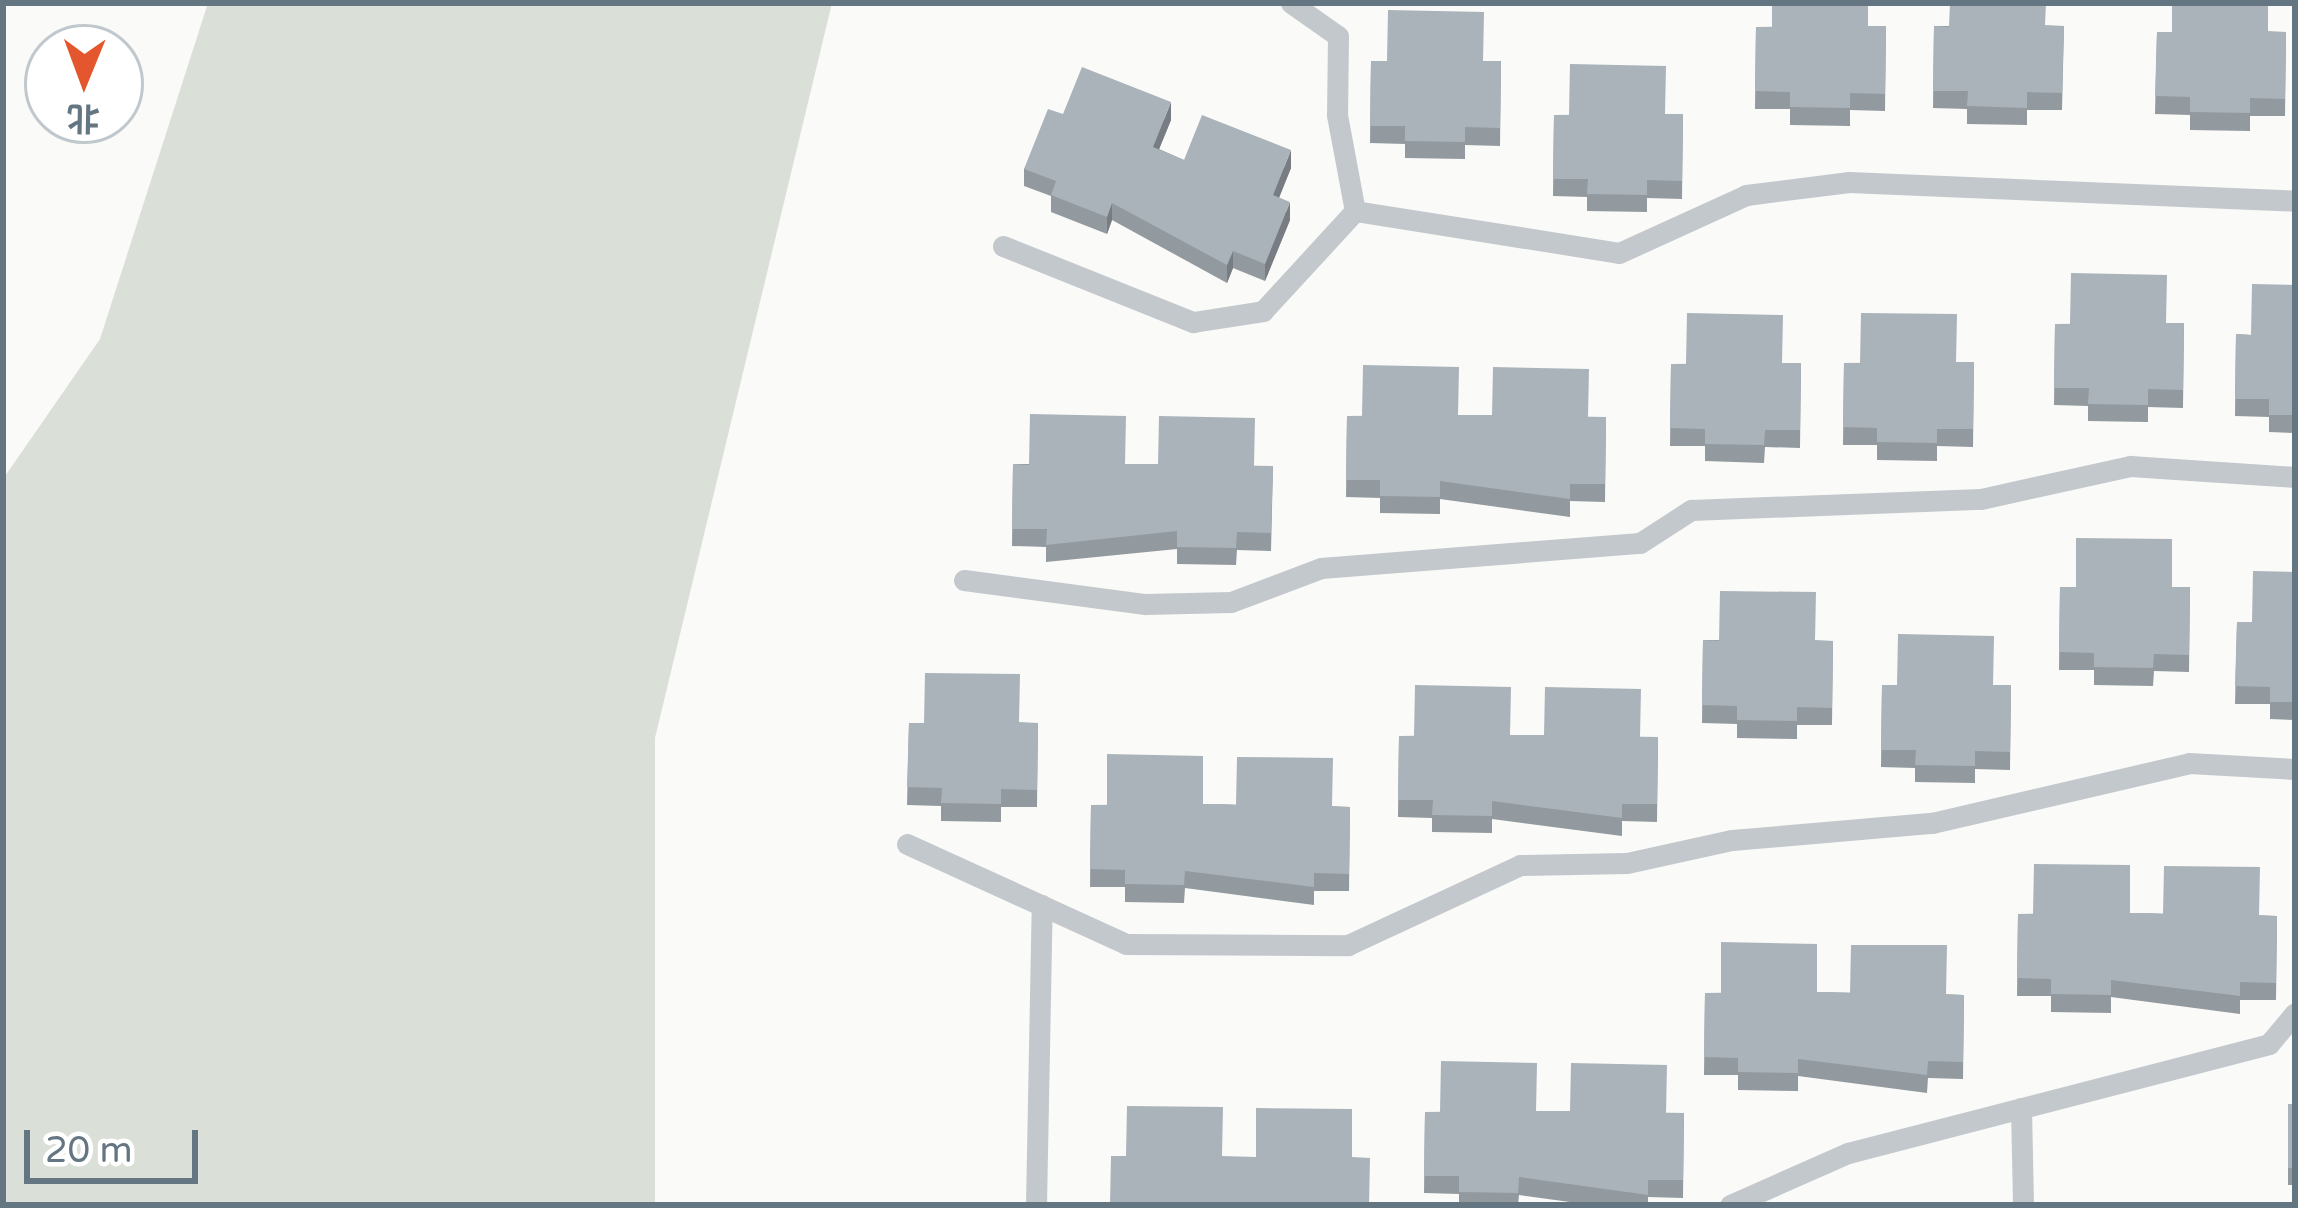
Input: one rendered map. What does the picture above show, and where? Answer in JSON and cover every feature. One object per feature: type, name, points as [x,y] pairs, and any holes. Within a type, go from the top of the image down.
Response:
[{"type":"lane","points":[[1291,3],[1338,36],[1336,115],[1354,211]]},
{"type":"lane","points":[[1354,211],[1619,253],[1746,195],[1849,182],[2295,201]]},
{"type":"lane","points":[[1003,246],[1193,322],[1263,311],[1354,211]]},
{"type":"lane","points":[[964,580],[1144,604],[1231,602],[1321,568],[1640,543],[1691,510],[1981,499],[2130,466],[2295,477]]},
{"type":"lane","points":[[908,844],[1126,944],[1348,945],[1520,866],[1627,863],[1732,840],[1932,823],[2189,763],[2295,769]]},
{"type":"lane","points":[[1036,1205],[1042,905]]},
{"type":"lane","points":[[1730,1205],[1848,1153],[2269,1044],[2295,1012]]},
{"type":"lane","points":[[2021,1108],[2024,1205]]},
{"type":"shaded area","points":[[208,3],[832,3],[655,738],[655,1205],[3,1205],[3,479],[100,339]]},
{"type":"building","points":[[1772,3],[1868,3],[1868,26],[1886,26],[1885,94],[1850,93],[1850,108],[1790,107],[1790,92],[1755,91],[1756,27],[1772,27]]},
{"type":"building","points":[[1950,3],[2046,3],[2045,25],[2064,26],[2062,93],[2027,92],[2027,108],[1967,106],[1968,91],[1933,91],[1934,26],[1949,27]]},
{"type":"building","points":[[2172,3],[2268,3],[2268,31],[2286,32],[2285,99],[2250,98],[2250,113],[2190,112],[2190,97],[2155,96],[2157,32],[2172,32]]},
{"type":"building","points":[[1388,10],[1484,12],[1483,61],[1501,61],[1500,128],[1465,127],[1465,142],[1405,141],[1405,126],[1370,126],[1371,61],[1387,61]]},
{"type":"building","points":[[1570,64],[1666,66],[1665,114],[1683,114],[1682,181],[1647,180],[1647,195],[1587,194],[1588,179],[1553,179],[1554,115],[1569,115]]},
{"type":"building","points":[[1082,67],[1171,102],[1153,147],[1184,160],[1202,115],[1291,150],[1273,195],[1290,202],[1265,264],[1233,251],[1227,265],[1112,203],[1107,217],[1051,195],[1056,181],[1024,169],[1048,109],[1063,114]]},
{"type":"building","points":[[2071,273],[2167,275],[2166,323],[2184,323],[2183,390],[2148,389],[2148,405],[2088,404],[2089,388],[2054,388],[2055,324],[2070,324]]},
{"type":"building","points":[[2252,284],[2295,285],[2295,415],[2269,415],[2269,399],[2235,399],[2236,334],[2251,335]]},
{"type":"building","points":[[1687,313],[1783,315],[1782,363],[1801,363],[1800,430],[1765,430],[1764,445],[1705,444],[1705,429],[1670,428],[1671,364],[1686,364]]},
{"type":"building","points":[[1861,313],[1957,314],[1956,362],[1974,362],[1973,429],[1937,429],[1937,443],[1877,442],[1877,428],[1843,427],[1844,363],[1860,363]]},
{"type":"building","points":[[1363,365],[1459,367],[1458,415],[1492,415],[1493,367],[1589,369],[1588,417],[1606,417],[1605,484],[1570,484],[1570,499],[1440,481],[1440,497],[1380,496],[1380,480],[1346,480],[1347,416],[1362,416]]},
{"type":"building","points":[[1030,414],[1126,416],[1125,464],[1158,464],[1159,416],[1255,418],[1254,466],[1273,466],[1271,533],[1237,532],[1236,548],[1177,547],[1177,531],[1046,545],[1047,529],[1012,529],[1013,464],[1029,465]]},
{"type":"building","points":[[2076,538],[2172,539],[2172,587],[2190,587],[2189,655],[2154,654],[2153,668],[2094,667],[2094,653],[2059,652],[2060,587],[2076,587]]},
{"type":"building","points":[[2253,571],[2295,572],[2295,702],[2270,702],[2270,687],[2235,686],[2237,622],[2252,622]]},
{"type":"building","points":[[1720,591],[1816,592],[1815,640],[1833,641],[1832,708],[1797,707],[1797,721],[1737,720],[1737,706],[1702,705],[1703,640],[1719,641]]},
{"type":"building","points":[[1898,634],[1994,636],[1993,685],[2011,685],[2010,752],[1975,751],[1975,766],[1915,765],[1916,750],[1881,750],[1882,685],[1897,685]]},
{"type":"building","points":[[925,673],[1020,674],[1019,722],[1038,723],[1037,790],[1001,789],[1001,804],[941,803],[942,788],[907,787],[909,723],[924,723]]},
{"type":"building","points":[[1415,685],[1511,687],[1510,735],[1544,735],[1545,687],[1641,689],[1640,737],[1658,737],[1657,804],[1622,804],[1622,818],[1492,801],[1492,816],[1432,815],[1433,800],[1398,800],[1399,736],[1414,736]]},
{"type":"building","points":[[1107,754],[1203,756],[1203,804],[1236,805],[1237,757],[1333,758],[1332,806],[1350,807],[1349,874],[1314,873],[1314,887],[1185,871],[1184,885],[1125,884],[1125,870],[1090,869],[1091,805],[1107,805]]},
{"type":"building","points":[[2034,864],[2130,865],[2130,913],[2163,914],[2164,866],[2260,867],[2259,915],[2277,916],[2276,983],[2240,982],[2240,996],[2111,980],[2111,995],[2051,994],[2051,979],[2017,978],[2018,914],[2033,914]]},
{"type":"building","points":[[1721,942],[1817,944],[1817,992],[1850,993],[1851,945],[1947,945],[1946,994],[1964,995],[1963,1062],[1928,1061],[1927,1075],[1798,1059],[1798,1073],[1738,1072],[1738,1058],[1704,1057],[1705,993],[1721,993]]},
{"type":"building","points":[[1441,1061],[1537,1063],[1536,1111],[1570,1111],[1571,1063],[1667,1065],[1666,1113],[1684,1113],[1683,1180],[1648,1180],[1648,1195],[1519,1177],[1518,1193],[1459,1192],[1459,1176],[1424,1176],[1425,1112],[1440,1112]]},
{"type":"building","points":[[2288,1104],[2295,1104],[2295,1168],[2288,1168]]},
{"type":"building","points":[[1127,1106],[1223,1107],[1222,1156],[1256,1157],[1256,1108],[1352,1109],[1352,1157],[1370,1158],[1369,1205],[1110,1205],[1111,1156],[1126,1156]]}]
